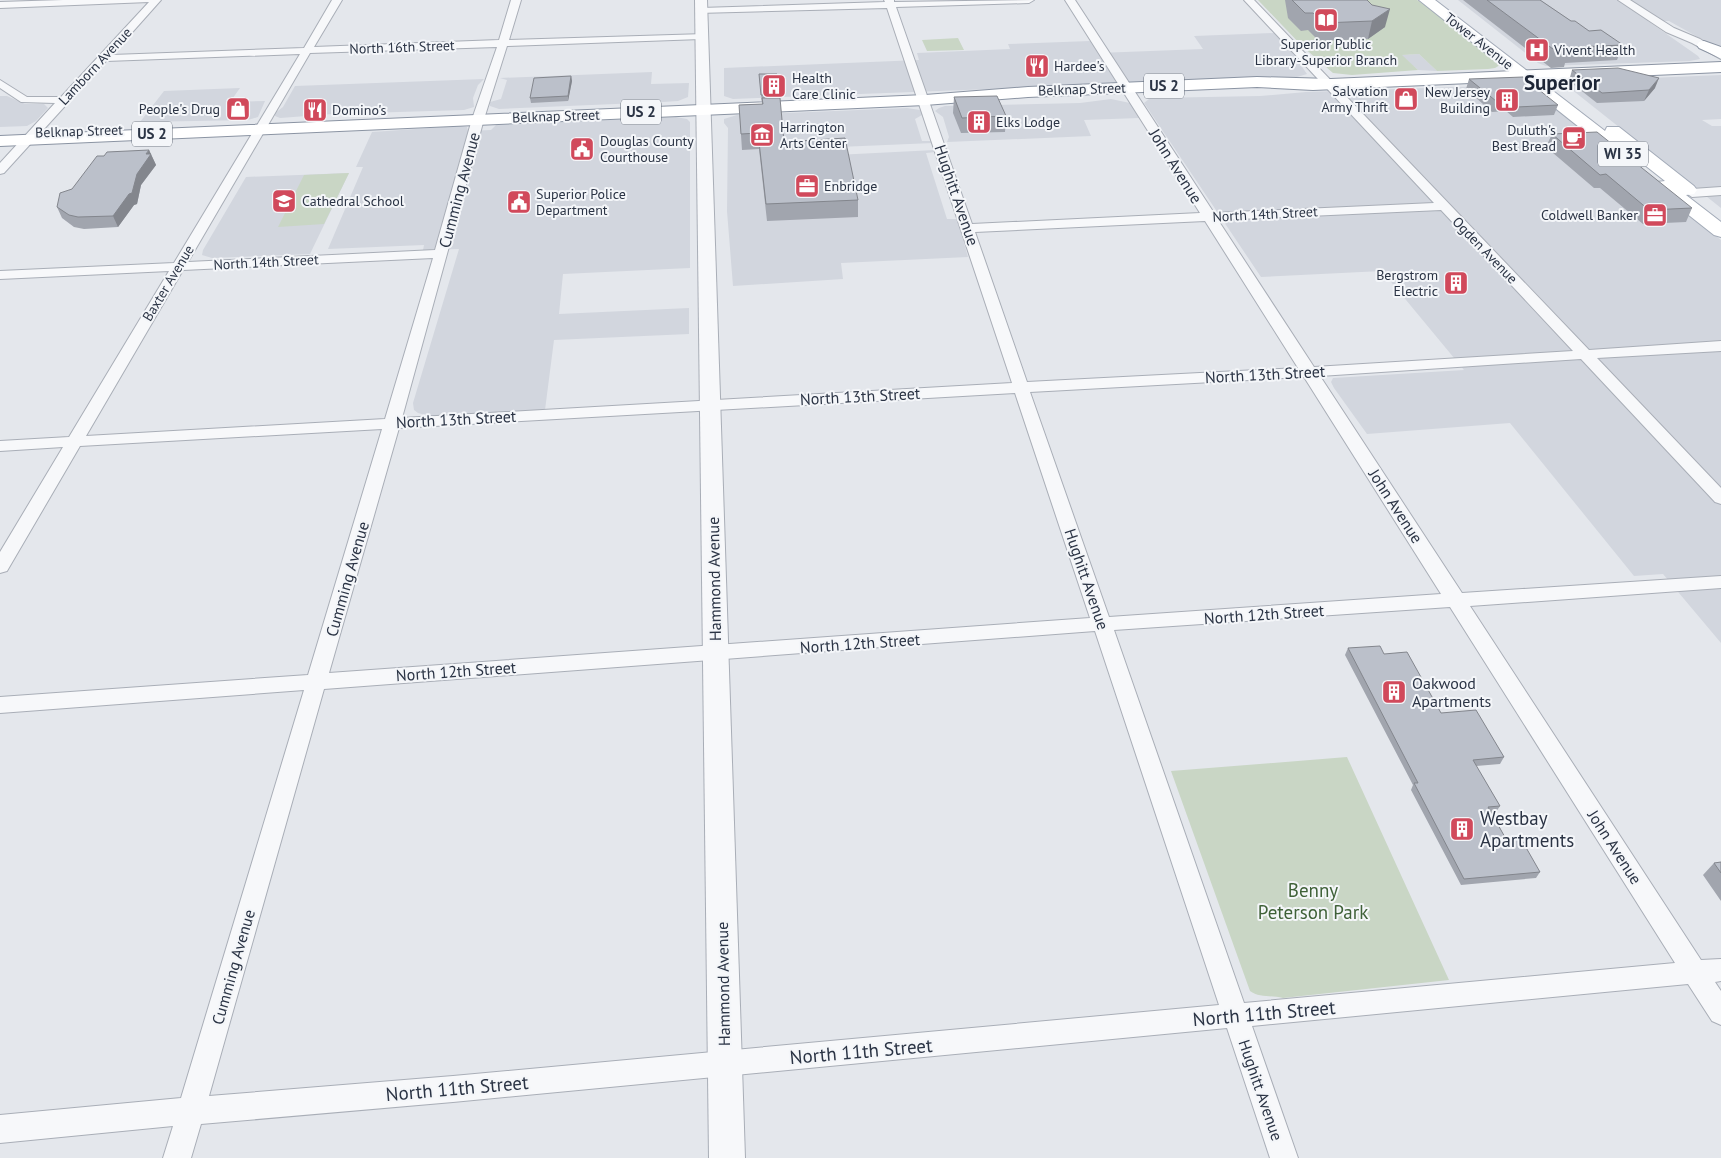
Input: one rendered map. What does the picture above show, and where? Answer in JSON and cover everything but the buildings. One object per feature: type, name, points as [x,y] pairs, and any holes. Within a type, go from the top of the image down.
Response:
[{"type":"main road","name":"Tower Avenue","points":[[1426,0],[1533,75],[1692,192],[1721,216]]},
{"type":"main road","name":"Tower Avenue","points":[[1448,0],[1629,159],[1721,231]]},
{"type":"main road","points":[[1704,45],[1721,54]]},
{"type":"main road","name":"Belknap Street","points":[[0,134],[31,136],[925,100],[982,102],[1130,92],[1262,90],[1330,84],[1721,66]]},
{"type":"main road","name":"Belknap Street","points":[[0,141],[31,136]]},
{"type":"main road","points":[[1629,159],[1652,171],[1680,190],[1692,192]]},
{"type":"street","points":[[0,5],[146,0]]},
{"type":"street","name":"Lamborn Avenue","points":[[31,136],[156,0]]},
{"type":"street","name":"Baxter Avenue","points":[[0,567],[178,267],[267,127],[306,51],[337,0]]},
{"type":"street","name":"Cumming Avenue","points":[[177,1158],[393,422],[478,119],[516,0]]},
{"type":"street","points":[[701,6],[1030,0]]},
{"type":"street","name":"John Avenue","points":[[1070,0],[1208,217],[1458,600],[1708,972],[1721,1013]]},
{"type":"street","name":"Ogden Avenue","points":[[1249,0],[1330,84],[1442,206],[1721,498]]},
{"type":"street","points":[[1623,0],[1721,66]]},
{"type":"street","name":"Hughitt Avenue","points":[[890,2],[925,100],[1284,1158]]},
{"type":"street","name":"Hammond Avenue","points":[[701,6],[727,1158]]},
{"type":"street","points":[[1670,30],[1704,45]]},
{"type":"street","name":"North 16th Street","points":[[104,58],[701,36]]},
{"type":"street","points":[[0,83],[25,100],[64,100]]},
{"type":"street","points":[[0,170],[31,136]]},
{"type":"street","points":[[1692,192],[1721,191]]},
{"type":"street","name":"North 14th Street","points":[[968,228],[1442,206]]},
{"type":"street","name":"North 14th Street","points":[[0,275],[441,254]]},
{"type":"street","name":"North 13th Street","points":[[0,446],[710,404],[1310,372],[1721,346]]},
{"type":"street","name":"North 12th Street","points":[[0,705],[716,654],[1102,624],[1721,582]]},
{"type":"street","name":"North 11th Street","points":[[0,1129],[453,1089],[1708,972]]},
{"type":"shaded area","points":[[1458,0],[1721,0],[1721,50],[1669,21],[1648,21],[1700,59],[1690,61],[1546,66],[1538,63]]},
{"type":"shaded area","points":[[1274,33],[1291,51],[1307,74],[1297,77],[733,99],[724,96],[724,68],[919,60],[917,53],[1010,49],[1008,44],[1090,41],[1098,53],[1203,49],[1194,36]]},
{"type":"shaded area","points":[[1419,54],[1437,71],[1418,70],[1401,55]]},
{"type":"shaded area","points":[[652,72],[651,84],[689,83],[688,97],[678,101],[663,102],[499,109],[490,106],[490,102],[501,99],[507,80],[500,78]]},
{"type":"shaded area","points":[[1721,75],[1721,119],[1702,120],[1712,126],[1721,126],[1721,208],[1566,85],[1568,82],[1576,81]]},
{"type":"shaded area","points":[[484,79],[478,85],[473,98],[474,107],[464,110],[333,114],[280,118],[275,116],[275,113],[283,107],[295,86]]},
{"type":"shaded area","points":[[1487,86],[1541,97],[1721,240],[1721,643],[1663,574],[1634,576],[1510,423],[1367,434],[1334,388],[1331,382],[1333,378],[1464,370],[1382,271],[1261,277],[1144,103],[1154,98],[1260,96],[1306,92]]},
{"type":"shaded area","points":[[240,88],[230,102],[265,101],[258,117],[248,120],[140,122],[164,91]]},
{"type":"shaded area","points":[[0,96],[7,96],[25,104],[44,104],[48,108],[36,121],[27,126],[0,127]]},
{"type":"shaded area","points":[[1111,99],[1130,103],[1139,118],[1084,120],[1091,136],[947,142],[949,137],[943,117],[935,111],[945,106],[1080,103]]},
{"type":"shaded area","points":[[907,108],[922,112],[922,115],[915,119],[922,141],[932,141],[933,143],[815,148],[816,156],[935,150],[936,152],[926,153],[947,219],[957,219],[968,257],[841,263],[843,279],[733,286],[727,211],[728,128],[724,123],[724,119],[737,115]]},
{"type":"shaded area","points":[[676,117],[687,119],[690,122],[690,268],[563,274],[559,314],[689,308],[689,334],[554,340],[545,410],[433,417],[414,410],[413,403],[459,249],[423,250],[424,245],[328,249],[363,167],[356,167],[372,132],[459,126],[467,127],[468,131],[491,130],[496,125]]},
{"type":"shaded area","name":"Cathedral School","points":[[349,173],[310,254],[212,258],[202,255],[203,250],[246,177]]},
{"type":"green space","points":[[1258,0],[1417,0],[1430,8],[1500,65],[1488,69],[1437,71],[1419,54],[1402,55],[1418,70],[1352,75],[1333,73],[1302,46]]},
{"type":"green space","points":[[958,38],[964,50],[927,51],[922,40]]},
{"type":"green space","points":[[349,173],[324,224],[278,227],[304,175]]},
{"type":"green space","name":"Benny Peterson Park","points":[[1347,757],[1449,980],[1283,998],[1261,996],[1250,991],[1171,771]]},
{"type":"place","name":"Superior Public Library-Superior Branch","points":[[1326,20]]},
{"type":"place","name":"Vivent Health","points":[[1537,50]]},
{"type":"place","name":"Hardee's","points":[[1037,66]]},
{"type":"place","name":"Health Care Clinic","points":[[774,86]]},
{"type":"place","name":"Salvation Army Thrift","points":[[1406,99]]},
{"type":"place","name":"New Jersey Building","points":[[1507,100]]},
{"type":"place","name":"People's Drug","points":[[238,109]]},
{"type":"place","name":"Domino's","points":[[315,110]]},
{"type":"place","name":"Elks Lodge","points":[[979,122]]},
{"type":"place","name":"Harrington Arts Center","points":[[762,135]]},
{"type":"place","name":"Duluth's Best Bread","points":[[1574,138]]},
{"type":"place","name":"Douglas County Courthouse","points":[[582,149]]},
{"type":"place","name":"Enbridge","points":[[807,186]]},
{"type":"place","name":"Cathedral School","points":[[284,201]]},
{"type":"place","name":"Superior Police Department","points":[[519,202]]},
{"type":"place","name":"Coldwell Banker","points":[[1655,215]]},
{"type":"place","name":"Bergstrom Electric","points":[[1456,283]]},
{"type":"place","name":"Oakwood Apartments","points":[[1394,692]]},
{"type":"place","name":"Westbay Apartments","points":[[1462,829]]},
{"type":"district","name":"Superior","points":[[1562,83]]}]
